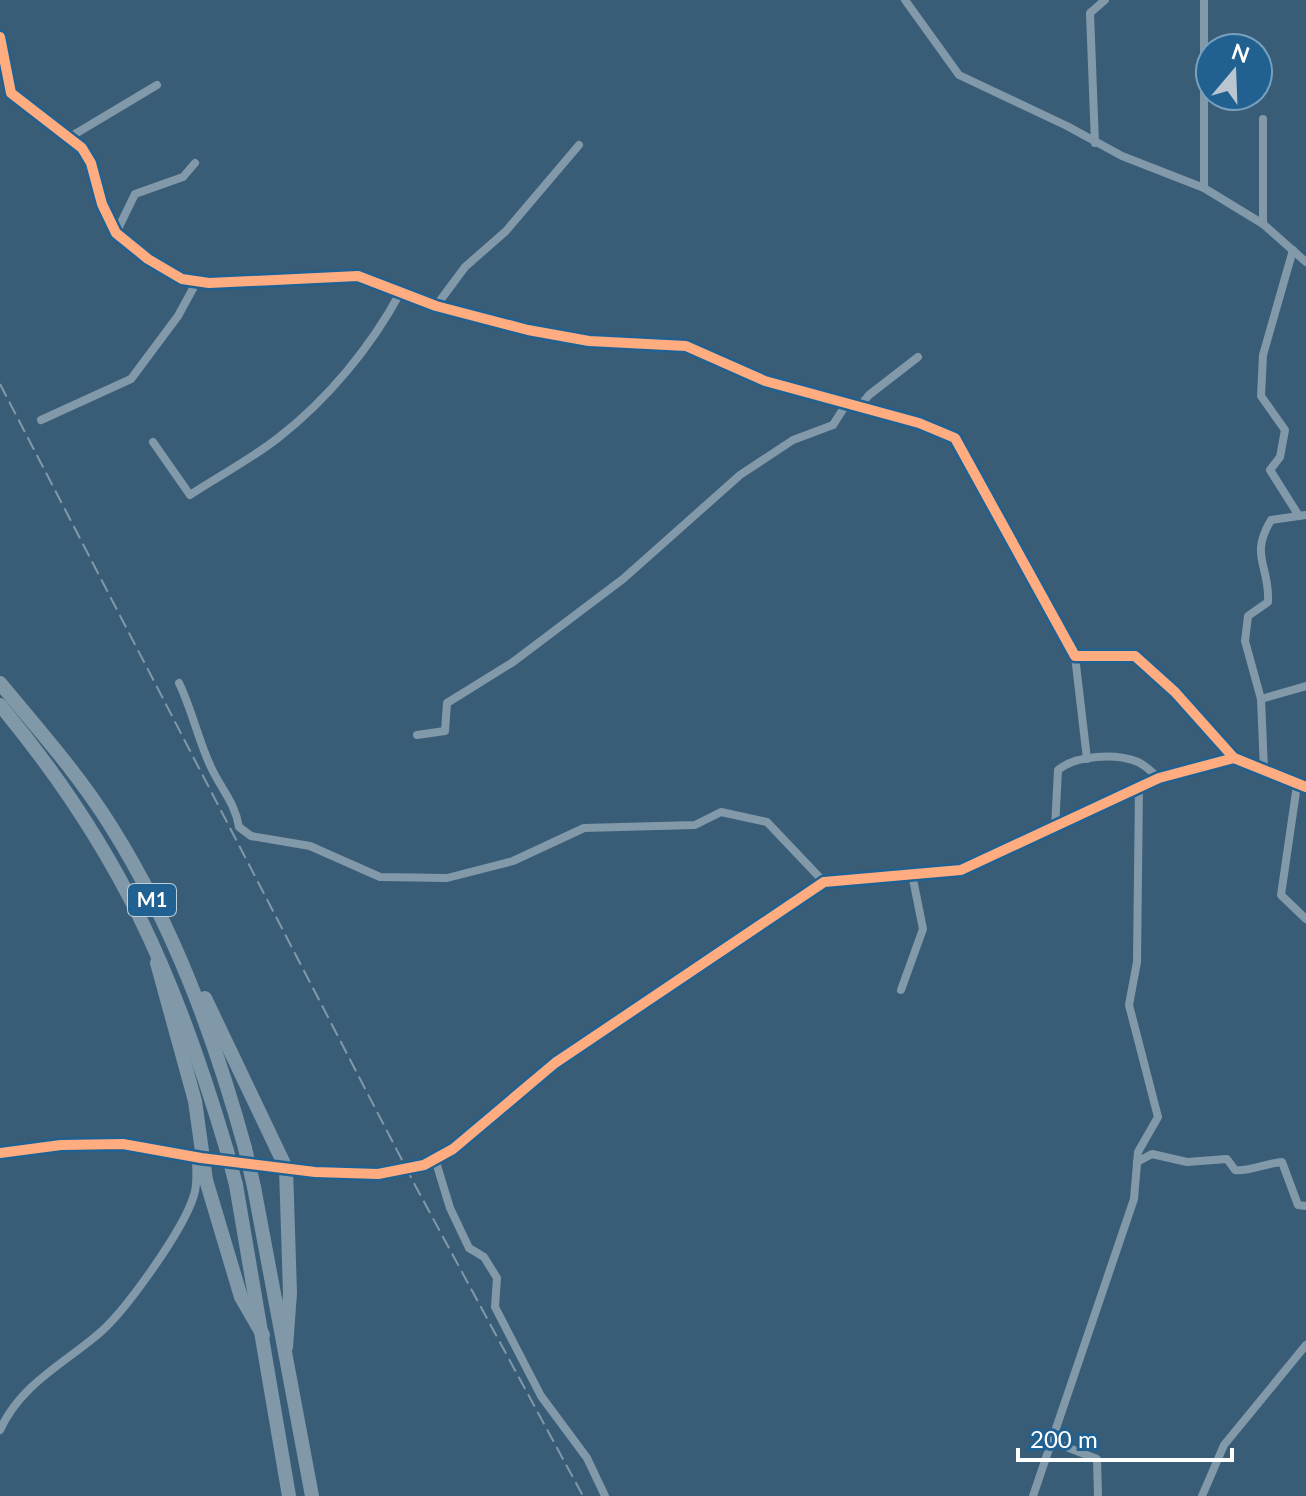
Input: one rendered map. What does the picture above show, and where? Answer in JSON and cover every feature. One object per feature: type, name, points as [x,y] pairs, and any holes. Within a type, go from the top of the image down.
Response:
[{"type":"highway","name":"M1","points":[[0,683],[112,827],[177,946],[217,1053],[245,1148],[286,1347],[312,1496]]},
{"type":"highway","name":"M1","points":[[0,705],[45,759],[133,897],[202,1066],[236,1185],[289,1496]]},
{"type":"highway","points":[[177,946],[286,1168],[290,1293],[286,1347]]},
{"type":"highway","points":[[157,950],[159,977],[198,1111],[198,1158],[241,1297],[263,1335]]},
{"type":"street","points":[[905,0],[959,75],[1067,126],[1095,143],[1204,188],[1263,224],[1306,262]]},
{"type":"street","points":[[1095,143],[1090,13],[1105,0]]},
{"type":"street","points":[[1204,0],[1204,188]]},
{"type":"street","points":[[0,37],[11,93]]},
{"type":"street","points":[[70,137],[157,85]]},
{"type":"street","points":[[0,94],[11,93],[70,137],[91,163],[107,216],[116,233],[166,272],[196,283],[343,274],[436,306],[528,330],[589,341],[686,346],[765,381],[928,426],[955,438],[1075,656],[1087,759]]},
{"type":"street","points":[[1263,119],[1263,224]]},
{"type":"street","points":[[436,306],[465,267],[506,231],[579,145]]},
{"type":"street","points":[[116,233],[135,194],[183,177],[193,170],[195,163]]},
{"type":"street","points":[[1264,770],[1261,699],[1245,641],[1248,616],[1268,602],[1259,554],[1260,539],[1271,520],[1303,515],[1270,470],[1280,457],[1285,430],[1261,396],[1263,355],[1293,250]]},
{"type":"street","points":[[41,420],[131,379],[178,316],[196,283]]},
{"type":"street","points":[[153,442],[190,495],[276,440],[302,417],[352,365],[400,293]]},
{"type":"street","points":[[859,407],[869,395],[918,357]]},
{"type":"street","points":[[417,735],[445,731],[447,703],[513,662],[623,579],[740,475],[793,440],[833,425],[847,403]]},
{"type":"street","points":[[1075,656],[1135,656],[1175,692],[1234,758],[1301,786],[1281,895],[1306,919]]},
{"type":"street","points":[[179,683],[195,715],[210,765],[236,809],[239,827],[251,836],[310,846],[380,877],[447,878],[513,861],[584,828],[695,825],[721,812],[767,822],[824,882]]},
{"type":"street","points":[[1261,699],[1306,686]]},
{"type":"street","points":[[0,1153],[61,1145],[123,1144],[198,1158],[286,1168],[378,1174],[424,1165],[453,1149],[555,1063],[824,882],[961,870],[1055,829],[1159,778],[1234,758]]},
{"type":"street","points":[[1055,829],[1058,770],[1070,760],[1138,762],[1159,778]]},
{"type":"street","points":[[1033,1496],[1134,1199],[1138,1152],[1158,1117],[1129,1005],[1137,962],[1139,787]]},
{"type":"street","points":[[901,990],[923,929],[912,874]]},
{"type":"street","points":[[1137,1162],[1152,1154],[1187,1162],[1227,1159],[1235,1170],[1243,1171],[1258,1164],[1282,1162],[1298,1205],[1306,1206]]},
{"type":"street","points":[[0,1430],[26,1390],[62,1359],[97,1336],[122,1309],[187,1213],[195,1193],[198,1158]]},
{"type":"street","points":[[435,1159],[450,1208],[469,1248],[484,1257],[497,1278],[495,1307],[541,1396],[587,1458],[605,1496]]},
{"type":"street","points":[[1202,1496],[1224,1445],[1306,1345]]},
{"type":"street","points":[[1051,1441],[1097,1459],[1098,1496]]},
{"type":"railway","points":[[0,384],[416,1187],[583,1496]]},
{"type":"cycle path","points":[[0,37],[11,93],[82,148],[91,163],[102,204],[116,233],[148,259],[182,279],[209,283],[358,276],[436,306],[528,330],[589,341],[686,346],[765,381],[919,423],[955,438],[1075,656],[1135,656],[1175,692],[1234,758]]},
{"type":"cycle path","points":[[0,1153],[61,1145],[123,1144],[201,1158],[315,1172],[378,1174],[424,1165],[453,1149],[555,1063],[824,882],[961,870],[1159,778],[1234,758],[1306,787]]}]
